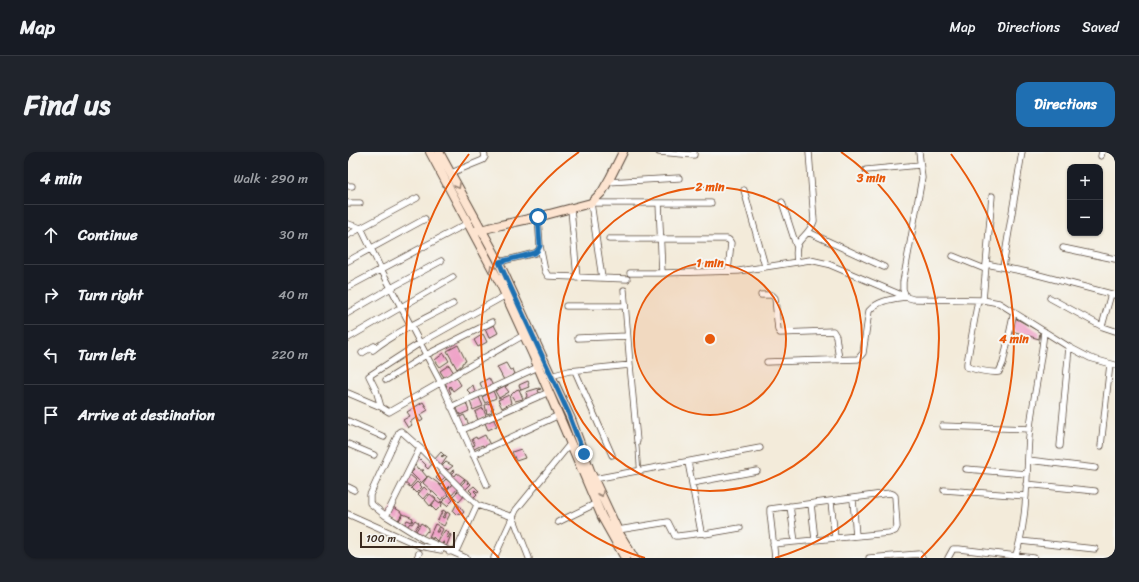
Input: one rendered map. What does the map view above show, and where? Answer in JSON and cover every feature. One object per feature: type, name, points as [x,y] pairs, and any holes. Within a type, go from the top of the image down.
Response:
[{"type":"main road","points":[[430,152],[468,223],[477,231],[499,262],[571,420],[594,479],[618,530],[634,558]]},
{"type":"main road","points":[[439,152],[451,173],[524,335],[570,444],[597,502],[602,517],[625,558]]},
{"type":"main road","points":[[477,231],[591,203],[602,192],[623,152]]},
{"type":"street","points":[[451,173],[483,160],[485,157],[484,152]]},
{"type":"street","points":[[658,152],[694,155],[694,152]]},
{"type":"street","points":[[796,245],[812,228],[814,221],[809,152]]},
{"type":"street","points":[[906,296],[903,290],[903,282],[922,178],[919,152]]},
{"type":"street","points":[[1003,267],[1022,152]]},
{"type":"street","points":[[866,170],[920,165]]},
{"type":"street","points":[[608,182],[679,178]]},
{"type":"street","points":[[744,190],[765,266]]},
{"type":"street","points":[[992,196],[985,266],[967,367],[990,372],[999,372],[1003,363],[1014,312]]},
{"type":"street","points":[[348,224],[361,228],[417,198]]},
{"type":"street","points":[[782,202],[796,245],[797,261]]},
{"type":"street","points":[[348,203],[360,203]]},
{"type":"street","points":[[602,278],[591,203],[711,203]]},
{"type":"street","points":[[659,203],[662,273]]},
{"type":"street","points":[[571,209],[577,278]]},
{"type":"street","points":[[348,234],[401,210]]},
{"type":"street","points":[[538,217],[540,246],[545,271],[548,276],[602,278],[662,273],[739,271],[810,260],[828,264],[918,300],[980,300],[999,303],[1090,358],[1112,365],[1101,446]]},
{"type":"street","points":[[348,261],[425,218]]},
{"type":"street","points":[[348,288],[468,223]]},
{"type":"street","points":[[361,228],[440,383],[487,485]]},
{"type":"street","points":[[808,232],[884,267]]},
{"type":"street","points":[[609,239],[729,240],[731,243],[728,271]]},
{"type":"street","points":[[499,262],[535,253],[540,246]]},
{"type":"street","points":[[1062,248],[1115,259]]},
{"type":"street","points":[[953,256],[985,266],[1003,267],[1026,272],[1113,294],[1102,326]]},
{"type":"street","points":[[348,313],[441,261]]},
{"type":"street","points":[[348,338],[453,277]]},
{"type":"street","points":[[624,290],[637,441]]},
{"type":"street","points":[[381,407],[376,390],[369,376],[420,343],[506,295]]},
{"type":"street","points":[[761,296],[772,295],[775,298],[778,330],[780,333],[833,331],[836,336],[839,360]]},
{"type":"street","points":[[767,362],[858,359],[863,353],[869,311],[872,307],[877,303],[906,296]]},
{"type":"street","points":[[1050,298],[1102,326],[1115,331]]},
{"type":"street","points":[[362,353],[410,325],[453,304]]},
{"type":"street","points":[[566,306],[625,306]]},
{"type":"street","points":[[386,380],[426,355],[492,322]]},
{"type":"street","points":[[372,350],[410,325]]},
{"type":"street","points":[[1015,557],[1024,521],[1030,429],[1044,331]]},
{"type":"street","points":[[348,392],[389,412],[524,335]]},
{"type":"street","points":[[578,338],[628,336]]},
{"type":"street","points":[[1060,446],[1070,347]]},
{"type":"street","points":[[550,376],[575,371],[630,365]]},
{"type":"street","points":[[451,407],[538,367]]},
{"type":"street","points":[[575,371],[612,455]]},
{"type":"street","points":[[462,430],[549,392]]},
{"type":"street","points":[[473,455],[559,415]]},
{"type":"street","points":[[349,423],[384,437]]},
{"type":"street","points":[[942,426],[1030,429]]},
{"type":"street","points":[[466,558],[423,539],[386,516],[370,503],[370,495],[399,432],[404,432],[477,505],[512,517],[529,558]]},
{"type":"street","points":[[348,444],[374,455]]},
{"type":"street","points":[[494,558],[516,510],[570,444]]},
{"type":"street","points":[[386,516],[420,448]]},
{"type":"street","points":[[594,479],[760,448]]},
{"type":"street","points":[[1028,460],[1095,468]]},
{"type":"street","points":[[688,462],[700,531],[702,533]]},
{"type":"street","points":[[966,469],[1027,474]]},
{"type":"street","points":[[692,483],[757,471]]},
{"type":"street","points":[[1026,484],[1095,490]]},
{"type":"street","points":[[944,490],[1026,496]]},
{"type":"street","points":[[773,544],[889,533],[895,531],[897,527],[895,496],[890,493],[770,510],[773,544],[775,558]]},
{"type":"street","points":[[853,499],[856,536]]},
{"type":"street","points":[[558,522],[597,502]]},
{"type":"street","points":[[831,502],[835,538]]},
{"type":"street","points":[[811,504],[815,540]]},
{"type":"street","points":[[348,514],[420,546],[451,552],[457,549],[477,505]]},
{"type":"street","points":[[790,506],[795,542]]},
{"type":"street","points":[[618,530],[666,522],[669,523],[675,536],[740,528]]},
{"type":"street","points":[[1020,541],[1095,549]]},
{"type":"street","points":[[948,558],[953,549],[1034,558]]},
{"type":"street","points":[[869,558],[898,557],[919,554],[922,558]]},
{"type":"lane","points":[[637,441],[639,471]]},
{"type":"building","points":[[1015,318],[1040,332],[1039,339],[1012,331]]},
{"type":"building","points":[[494,325],[498,333],[489,338],[485,329]]},
{"type":"building","points":[[483,334],[487,342],[478,347],[474,340]]},
{"type":"building","points":[[458,345],[466,361],[457,369],[447,351]]},
{"type":"building","points":[[444,353],[449,361],[440,367],[435,360]]},
{"type":"building","points":[[506,363],[510,370],[513,369],[515,374],[504,380],[497,367]]},
{"type":"building","points":[[449,365],[454,373],[445,379],[440,371]]},
{"type":"building","points":[[455,375],[461,385],[453,391],[450,386],[449,389],[451,393],[449,394],[445,387],[447,386],[444,382]]},
{"type":"building","points":[[489,378],[493,386],[483,390],[480,383]]},
{"type":"building","points":[[528,381],[529,387],[521,390],[519,385]]},
{"type":"building","points":[[508,384],[505,387],[509,392],[499,398],[495,391]]},
{"type":"building","points":[[473,385],[475,392],[470,397],[470,393],[467,390]]},
{"type":"building","points":[[539,388],[541,389],[538,390],[540,395],[525,399],[527,396],[526,392]]},
{"type":"building","points":[[519,389],[523,399],[515,401],[511,395]]},
{"type":"building","points":[[493,391],[496,398],[485,403],[482,397]]},
{"type":"building","points":[[509,395],[511,403],[502,408],[498,400]]},
{"type":"building","points":[[479,397],[483,406],[473,410],[470,401]]},
{"type":"building","points":[[423,402],[428,410],[420,415],[423,420],[420,422],[417,417],[410,422],[412,425],[408,428],[403,420],[410,416],[407,412]]},
{"type":"building","points":[[466,403],[469,411],[460,415],[456,407]]},
{"type":"building","points":[[490,403],[494,408],[491,410],[492,412],[487,414],[485,405]]},
{"type":"building","points":[[483,408],[486,416],[478,420],[475,412]]},
{"type":"building","points":[[464,415],[469,425],[463,427],[458,418]]},
{"type":"building","points":[[493,418],[497,426],[488,430],[485,423]]},
{"type":"building","points":[[485,435],[490,445],[484,448],[483,445],[474,449],[472,446],[475,445],[472,439],[476,437],[477,439]]},
{"type":"building","points":[[521,449],[525,458],[516,461],[512,452]]},
{"type":"building","points":[[441,452],[444,455],[441,456],[442,457],[445,455],[447,457],[441,466],[434,460]]},
{"type":"building","points":[[421,453],[432,464],[428,469],[418,457]]},
{"type":"building","points":[[446,462],[453,466],[448,470],[446,468],[444,470],[441,467]]},
{"type":"building","points":[[415,465],[418,469],[424,470],[422,471],[427,477],[421,483],[411,473],[414,470],[412,469]]},
{"type":"building","points":[[453,470],[455,471],[452,474],[455,476],[457,473],[468,481],[467,484],[469,482],[471,484],[465,490],[461,485],[465,481],[464,479],[459,485],[448,476]]},
{"type":"building","points":[[441,472],[446,476],[440,482],[436,478]]},
{"type":"building","points":[[410,475],[416,480],[410,487],[404,482]]},
{"type":"building","points":[[428,476],[438,483],[448,494],[441,500],[423,483]]},
{"type":"building","points":[[446,479],[452,484],[446,490],[440,485]]},
{"type":"building","points":[[417,482],[422,487],[416,493],[411,488]]},
{"type":"building","points":[[453,483],[458,488],[452,495],[447,490]]},
{"type":"building","points":[[474,486],[479,491],[474,491],[477,494],[473,498],[470,495],[472,493],[469,490]]},
{"type":"building","points":[[424,487],[429,492],[423,499],[418,494]]},
{"type":"building","points":[[459,490],[465,495],[459,502],[453,496]]},
{"type":"building","points":[[430,494],[436,499],[430,506],[425,500]]},
{"type":"building","points":[[449,495],[453,500],[447,506],[442,502]]},
{"type":"building","points":[[436,500],[440,503],[441,501],[442,505],[436,511],[431,506]]},
{"type":"building","points":[[457,503],[464,512],[462,514],[458,513],[457,515],[453,511]]},
{"type":"building","points":[[393,507],[402,514],[397,522],[387,516]]},
{"type":"building","points":[[443,510],[446,512],[442,517],[444,518],[447,512],[450,514],[444,526],[437,522]]},
{"type":"building","points":[[403,514],[413,518],[412,522],[407,520],[404,526],[398,522]]},
{"type":"building","points":[[415,520],[419,523],[414,531],[407,527]]},
{"type":"building","points":[[421,523],[428,529],[428,532],[427,531],[423,536],[416,531]]},
{"type":"building","points":[[435,524],[439,526],[436,532],[438,532],[440,527],[443,529],[437,541],[433,537],[433,539],[429,537]]},
{"type":"building","points":[[445,530],[449,533],[446,537],[448,538],[450,534],[451,535],[446,547],[443,545],[444,542],[442,545],[438,542]]},
{"type":"route","points":[[538,217],[540,246],[538,250],[535,253],[499,262],[550,376],[568,412],[584,454]]}]
